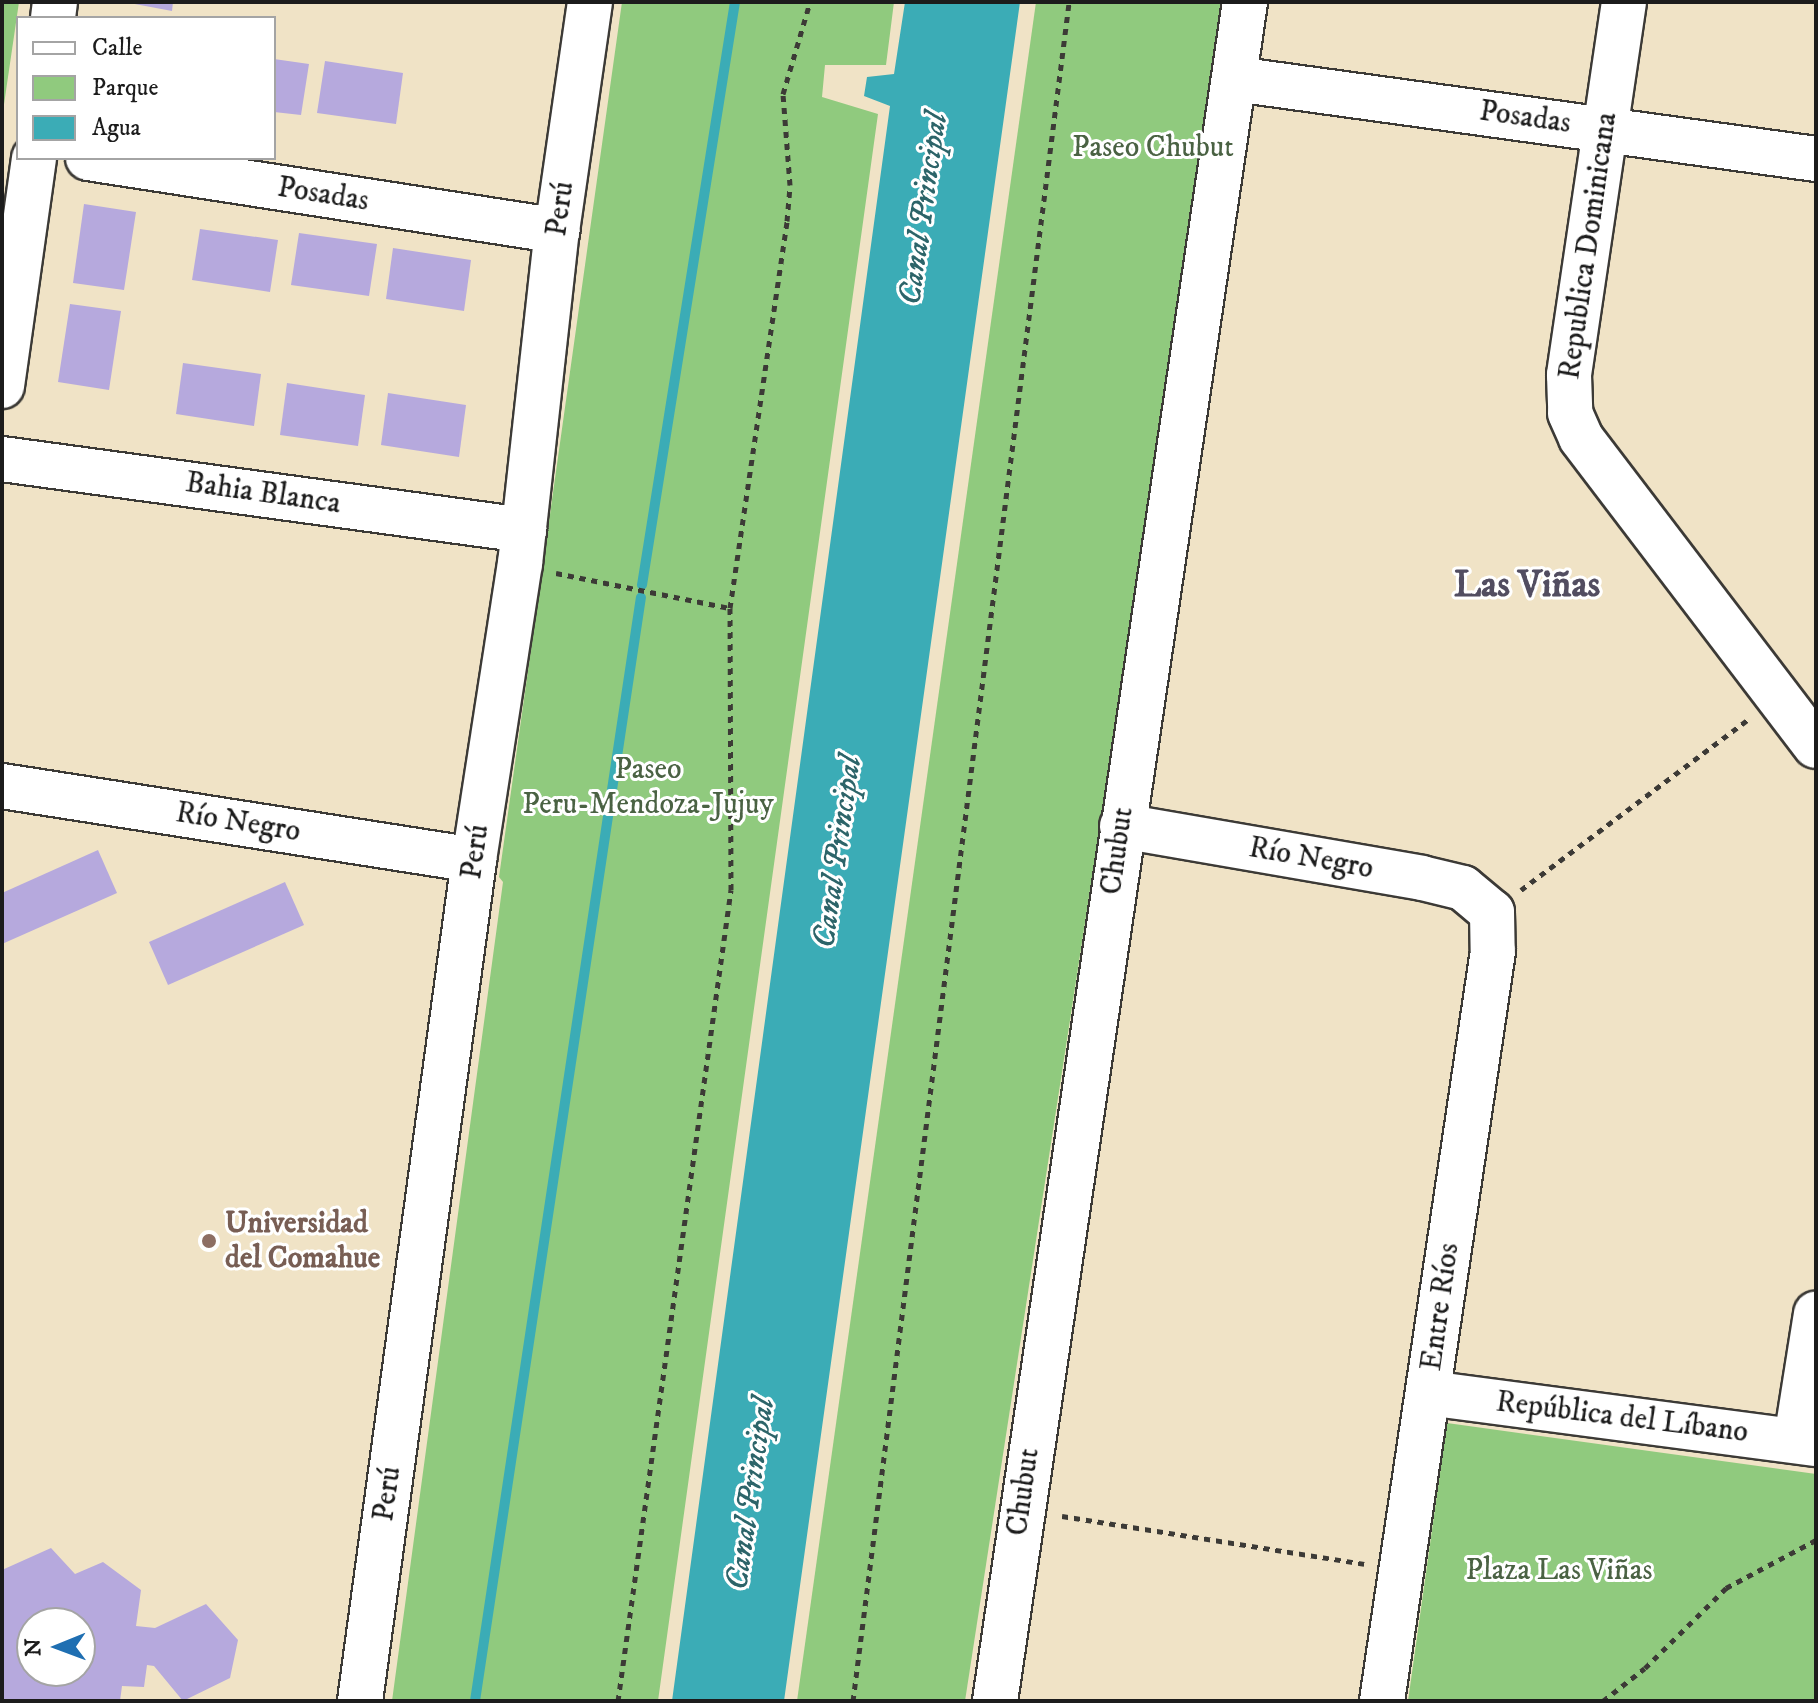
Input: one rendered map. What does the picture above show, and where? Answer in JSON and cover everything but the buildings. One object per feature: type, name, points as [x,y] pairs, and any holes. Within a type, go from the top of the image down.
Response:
[{"type":"street","name":"Perú","points":[[360,1701],[474,860],[522,547],[557,231],[590,2]]},
{"type":"street","name":"Chubut","points":[[995,1701],[1245,2]]},
{"type":"street","name":"Republica Dominicana","points":[[1624,2],[1569,375],[1570,413],[1581,438],[1816,746]]},
{"type":"street","name":"Posadas","points":[[1235,79],[1816,159]]},
{"type":"street","points":[[2,386],[34,160]]},
{"type":"street","name":"Posadas","points":[[101,160],[557,231]]},
{"type":"street","name":"Bahia Blanca","points":[[2,459],[522,547]]},
{"type":"street","name":"Río Negro","points":[[2,786],[474,860]]},
{"type":"street","name":"Río Negro","points":[[1122,826],[1422,878],[1463,888],[1492,912]]},
{"type":"street","name":"Entre Ríos","points":[[1382,1701],[1493,951],[1492,912]]},
{"type":"street","points":[[1806,1442],[1816,1314]]},
{"type":"street","name":"República del Líbano","points":[[1428,1393],[1806,1442]]},
{"type":"path","points":[[618,1701],[731,890],[730,608],[787,221],[790,185],[783,94],[810,2]]},
{"type":"path","points":[[853,1701],[1069,2]]},
{"type":"path","points":[[522,547],[624,588],[730,608]]},
{"type":"path","points":[[1492,912],[1779,697]]},
{"type":"path","points":[[1021,1509],[1402,1570]]},
{"type":"path","points":[[1603,1701],[1645,1668],[1726,1588],[1816,1540]]},
{"type":"green space","points":[[2,2],[19,2],[16,16],[2,118]]},
{"type":"green space","name":"Paseo Peru-Mendoza-Jujuy","points":[[622,2],[894,2],[886,65],[825,65],[822,97],[878,114],[658,1701],[392,1701],[503,882],[499,877]]},
{"type":"green space","name":"Paseo Chubut","points":[[1036,2],[1227,2],[965,1701],[797,1701]]},
{"type":"green space","name":"Plaza Las Viñas","points":[[1447,1423],[1816,1474],[1816,1701],[1408,1701]]},
{"type":"water","name":"Canal Principal","points":[[905,2],[1020,2],[784,1701],[672,1701],[890,106],[864,96],[867,77],[894,74]]},
{"type":"waterway","points":[[642,585],[735,2]]},
{"type":"waterway","points":[[475,1701],[641,597]]},
{"type":"place","name":"Universidad del Comahue","points":[[209,1241]]},
{"type":"district","name":"Las Viñas","points":[[1527,586]]}]
